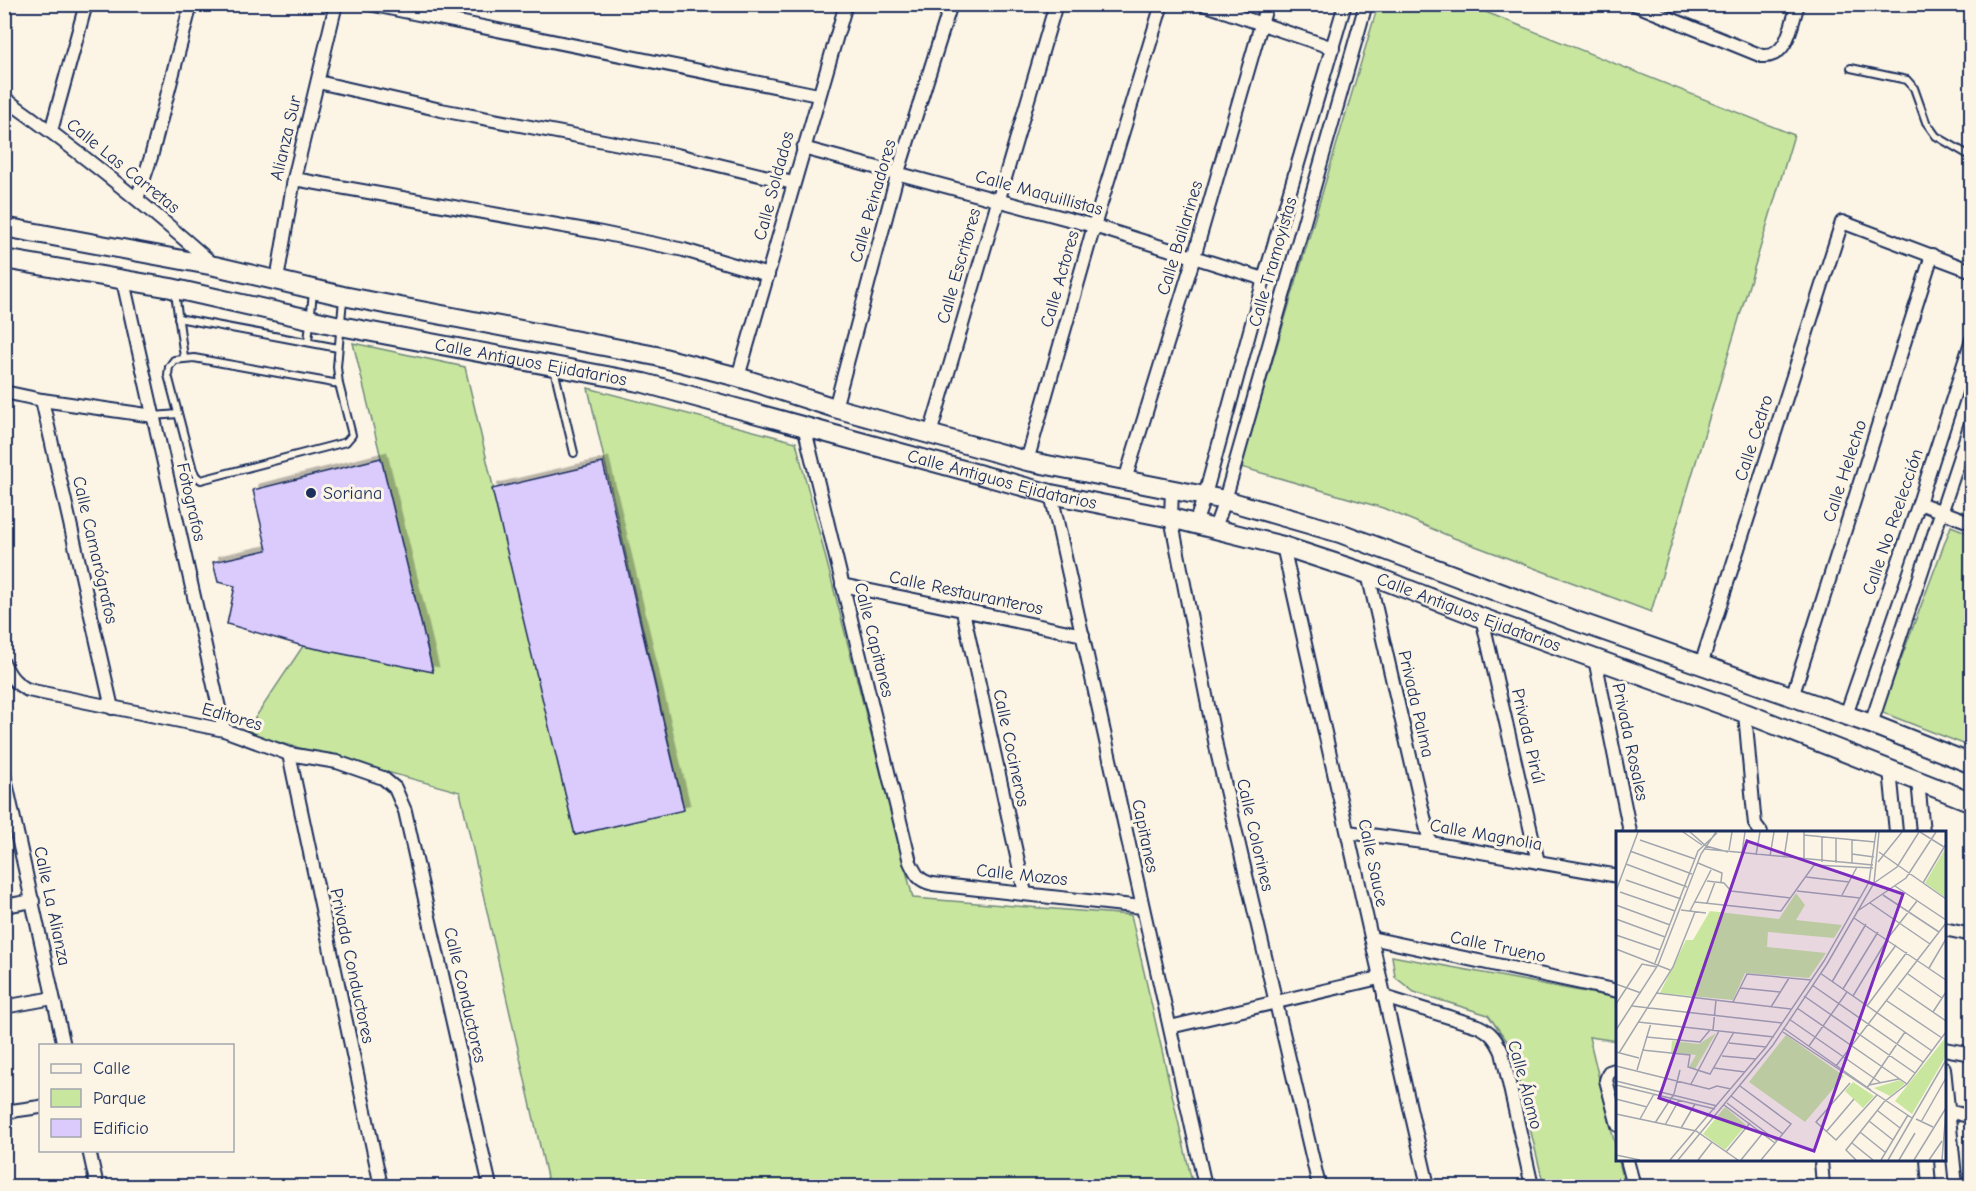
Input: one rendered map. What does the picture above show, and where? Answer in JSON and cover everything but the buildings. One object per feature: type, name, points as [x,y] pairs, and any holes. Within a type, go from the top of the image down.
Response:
[{"type":"street","points":[[51,131],[86,4]]},
{"type":"street","points":[[137,199],[151,157],[191,4]]},
{"type":"street","name":"Alianza Sur","points":[[277,280],[294,179],[336,4]]},
{"type":"street","points":[[369,4],[818,95]]},
{"type":"street","name":"Calle Soldados","points":[[738,377],[846,4]]},
{"type":"street","name":"Calle Peinadores","points":[[835,408],[898,172],[951,4]]},
{"type":"street","name":"Calle Escritores","points":[[930,434],[1056,4]]},
{"type":"street","name":"Calle Actores","points":[[1027,460],[1094,226],[1162,4]]},
{"type":"street","points":[[1203,4],[1333,48]]},
{"type":"street","name":"Calle Bailarines","points":[[1125,480],[1194,257],[1267,4]]},
{"type":"street","name":"Calle Tramoyistas","points":[[1195,524],[1345,4]]},
{"type":"street","name":"Calle Tramoyistas","points":[[1215,528],[1225,501],[1366,4]]},
{"type":"street","points":[[1634,4],[1762,56],[1771,57],[1779,53],[1784,46],[1798,4]]},
{"type":"street","points":[[318,82],[441,110],[676,155],[793,183]]},
{"type":"street","name":"Calle Las Carretas","points":[[4,98],[51,131],[137,199],[215,266]]},
{"type":"street","name":"Calle Maquillistas","points":[[803,148],[1094,226],[1264,279]]},
{"type":"street","points":[[294,179],[597,232],[684,250],[768,276]]},
{"type":"street","name":"Calle Cedro","points":[[1701,665],[1842,222],[1932,255]]},
{"type":"street","name":"Calle Antiguos Ejidatarios","points":[[4,227],[215,266],[343,296],[656,356],[738,377],[835,408],[1027,460],[1205,495],[1340,533],[1573,620],[1871,724],[1971,764]]},
{"type":"street","points":[[1932,255],[1971,271]]},
{"type":"street","name":"Calle Helecho","points":[[1792,697],[1932,255]]},
{"type":"street","name":"Calle Antiguos Ejidatarios","points":[[4,259],[174,290],[340,326],[645,383],[1051,494],[1171,518],[1283,546],[1368,574],[1482,618],[1745,713],[1971,802]]},
{"type":"street","name":"Fotografos","points":[[123,281],[224,730]]},
{"type":"street","name":"Calle No Reelección","points":[[1846,715],[1919,503],[1971,339]]},
{"type":"street","points":[[4,392],[42,400],[154,416]]},
{"type":"street","name":"Calle Camarógrafos","points":[[42,400],[112,708]]},
{"type":"street","points":[[1871,724],[1971,420]]},
{"type":"street","name":"Calle Capitanes","points":[[804,426],[910,862]]},
{"type":"street","name":"Calle Colorines","points":[[1172,489],[1171,518],[1218,756],[1319,1186]]},
{"type":"street","name":"Capitanes","points":[[1051,494],[1205,1186]]},
{"type":"street","points":[[1919,503],[1971,523]]},
{"type":"street","name":"Calle Sauce","points":[[1283,546],[1379,978],[1428,1186]]},
{"type":"street","name":"Privada Palma","points":[[1368,574],[1430,843]]},
{"type":"street","name":"Calle Restauranteros","points":[[842,585],[1083,635]]},
{"type":"street","name":"Calle Cocineros","points":[[963,611],[1025,893]]},
{"type":"street","name":"Privada Pirúl","points":[[1482,618],[1539,862]]},
{"type":"street","name":"Privada Rosales","points":[[1595,659],[1630,831]]},
{"type":"street","name":"Editores","points":[[4,664],[10,677],[28,690],[224,730],[289,754],[337,762],[383,778],[395,788],[405,811]]},
{"type":"street","points":[[1745,713],[1755,824],[1760,831]]},
{"type":"street","name":"Privada Conductores","points":[[289,754],[381,1186]]},
{"type":"street","points":[[1890,770],[1896,831]]},
{"type":"street","name":"Calle La Alianza","points":[[4,774],[64,1044]]},
{"type":"street","points":[[1918,781],[1923,831]]},
{"type":"street","name":"Calle Conductores","points":[[405,811],[490,1186]]},
{"type":"street","name":"Calle Magnolia","points":[[1348,832],[1430,843],[1616,876]]},
{"type":"street","name":"Calle Mozos","points":[[910,862],[916,875],[923,882],[1142,907]]},
{"type":"street","points":[[4,906],[33,901]]},
{"type":"street","points":[[1946,929],[1971,935]]},
{"type":"street","name":"Calle Trueno","points":[[1371,938],[1616,991]]},
{"type":"street","points":[[1170,1027],[1379,978]]},
{"type":"street","name":"Calle Álamo","points":[[1384,997],[1478,1026],[1489,1031],[1497,1040],[1502,1052],[1532,1186]]},
{"type":"street","points":[[4,1007],[53,998]]},
{"type":"street","points":[[1946,1049],[1971,1054]]},
{"type":"street","points":[[1616,1068],[1609,1072],[1606,1080],[1616,1121]]},
{"type":"street","points":[[4,1112],[39,1107]]},
{"type":"street","points":[[1956,1186],[1947,1111],[1971,1117]]},
{"type":"street","points":[[89,1152],[97,1186]]},
{"type":"street","points":[[1627,1161],[1634,1186]]},
{"type":"street","points":[[1821,1161],[1823,1186]]},
{"type":"street","points":[[1927,1161],[1929,1186]]},
{"type":"lane","points":[[1851,68],[1907,80],[1914,88],[1926,122],[1936,136],[1971,157]]},
{"type":"lane","points":[[308,342],[314,289]]},
{"type":"lane","points":[[174,290],[184,357]]},
{"type":"lane","points":[[339,384],[184,357],[174,360],[169,367],[168,375],[193,470],[201,480],[351,439],[352,430],[339,384],[337,367],[343,296]]},
{"type":"lane","points":[[178,318],[338,348]]},
{"type":"lane","points":[[553,366],[574,453]]},
{"type":"lane","points":[[154,416],[178,414]]},
{"type":"green space","points":[[1378,5],[1468,5],[1794,135],[1651,612],[1454,538],[1383,508],[1241,467]]},
{"type":"green space","points":[[353,343],[465,367],[575,835],[684,809],[588,388],[796,442],[913,898],[1131,915],[1193,1186],[549,1186],[460,792],[245,733],[303,646],[433,671]]},
{"type":"green space","points":[[1951,526],[1971,534],[1971,747],[1881,712]]},
{"type":"green space","points":[[1392,956],[1616,998],[1616,1041],[1589,1037],[1616,1149],[1616,1161],[1619,1161],[1625,1186],[1544,1186],[1510,1045],[1488,1015],[1414,992],[1395,977]]},
{"type":"place","name":"Soriana","points":[[311,493]]}]
